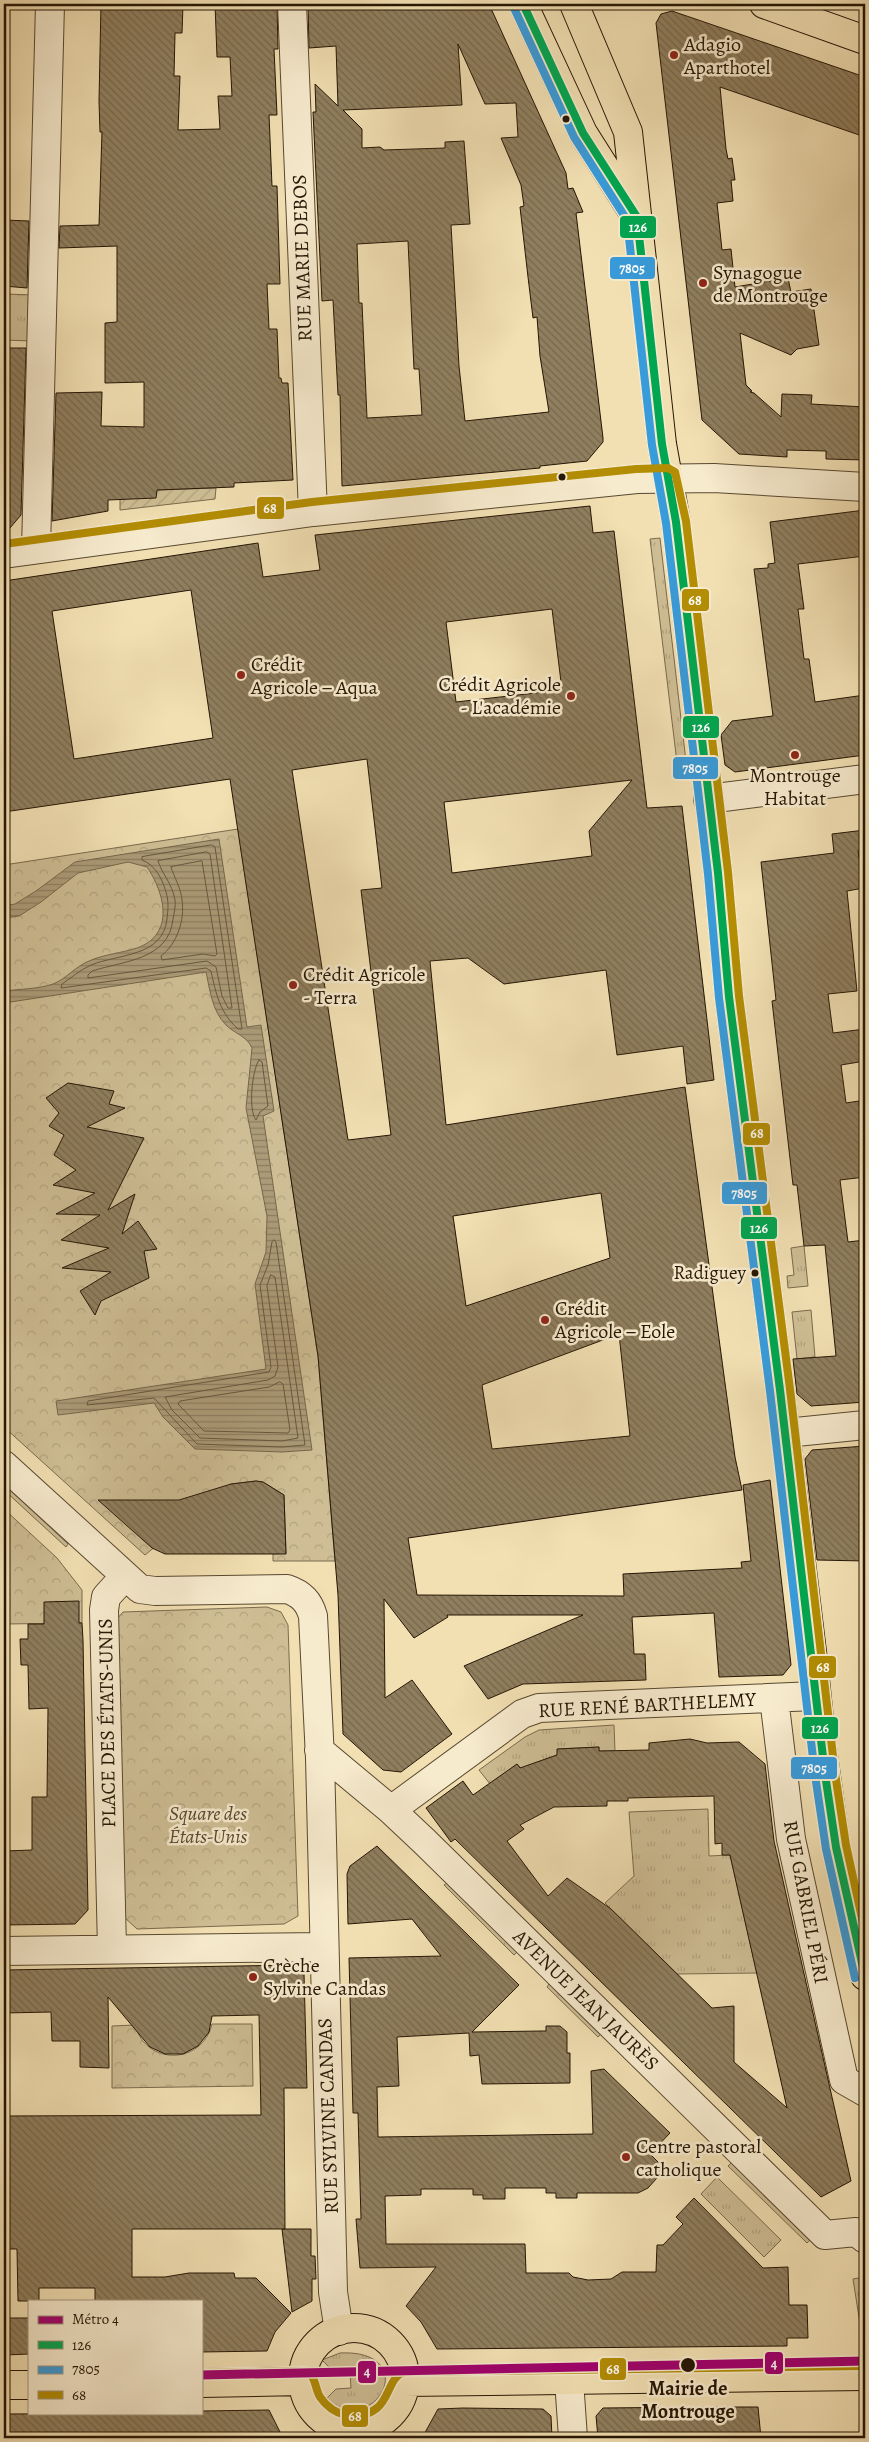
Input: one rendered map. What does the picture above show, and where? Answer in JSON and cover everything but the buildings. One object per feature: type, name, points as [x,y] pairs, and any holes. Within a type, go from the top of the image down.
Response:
[{"type":"main road","name":"RUE GABRIEL PÉRI","points":[[523,4],[583,133],[637,217]]},
{"type":"main road","name":"RUE GABRIEL PÉRI","points":[[574,4],[628,132],[662,444],[676,522],[729,997],[786,1433],[813,1660],[815,1696],[836,1847],[865,1976]]},
{"type":"main road","points":[[764,4],[865,40]]},
{"type":"main road","points":[[361,2329],[381,2336],[399,2356],[405,2382],[401,2398],[393,2412],[374,2426],[351,2434],[323,2420],[313,2409],[306,2396],[303,2381],[304,2368],[317,2345],[339,2330],[361,2329]]},
{"type":"main road","points":[[405,2382],[865,2376]]},
{"type":"main road","points":[[202,2383],[303,2381]]},
{"type":"main road","points":[[4,2385],[28,2385]]},
{"type":"street","points":[[36,549],[50,4]]},
{"type":"street","name":"RUE MARIE DEBOS","points":[[292,4],[313,512]]},
{"type":"street","points":[[4,554],[313,512],[637,479],[714,478],[865,487]]},
{"type":"street","points":[[708,799],[865,779]]},
{"type":"street","points":[[786,1433],[865,1425]]},
{"type":"street","points":[[4,1465],[140,1589],[147,1591],[287,1589],[304,1598],[313,1616],[319,1750]]},
{"type":"street","name":"PLACE DES ÉTATS-UNIS","points":[[112,1949],[104,1610],[106,1597],[125,1576]]},
{"type":"street","name":"RUE RENÉ BARTHELEMY","points":[[391,1810],[522,1714],[539,1708],[815,1696]]},
{"type":"street","name":"RUE GABRIEL PÉRI","points":[[774,1698],[791,1839],[844,2080],[865,2092]]},
{"type":"street","name":"AVENUE JEAN JAURÈS","points":[[319,1750],[391,1810],[825,2235],[862,2230]]},
{"type":"street","name":"RUE SYLVINE CANDAS","points":[[319,1750],[333,2292],[339,2330]]},
{"type":"street","points":[[4,1951],[324,1947]]},
{"type":"street","points":[[569,2380],[573,2438]]},
{"type":"green space","points":[[4,294],[34,295],[32,341],[4,340]]},
{"type":"green space","points":[[216,488],[215,499],[120,510],[120,499],[157,490]]},
{"type":"green space","points":[[660,538],[687,770],[678,771],[650,539]]},
{"type":"green space","points":[[238,829],[318,1356],[335,1561],[273,1561],[273,1554],[286,1553],[284,1495],[263,1482],[256,1481],[231,1484],[145,1555],[4,1427],[4,865]]},
{"type":"green space","points":[[804,1246],[808,1286],[788,1288],[787,1276],[794,1275],[791,1248]]},
{"type":"green space","points":[[811,1310],[815,1357],[797,1359],[792,1312]]},
{"type":"green space","points":[[4,1484],[68,1544],[66,1547],[4,1490]]},
{"type":"green space","points":[[4,1509],[57,1558],[82,1590],[82,1623],[4,1624]]},
{"type":"green space","name":"Square des États-Unis","points":[[267,1607],[281,1612],[288,1625],[298,1916],[284,1924],[137,1929],[124,1917],[116,1620],[123,1612]]},
{"type":"green space","points":[[614,1725],[615,1751],[599,1751],[599,1747],[558,1749],[557,1755],[521,1768],[517,1764],[490,1784],[479,1770],[525,1737],[539,1730]]},
{"type":"green space","points":[[708,1809],[709,1856],[730,1855],[757,1973],[677,1974],[605,1903],[634,1876],[629,1812]]},
{"type":"green space","points":[[447,1883],[517,1952],[514,1955],[444,1885]]},
{"type":"green space","points":[[549,1984],[601,2034],[598,2037],[547,1987]]},
{"type":"green space","points":[[212,2024],[252,2024],[253,2086],[112,2088],[112,2026],[135,2025],[141,2038],[150,2048],[162,2054],[174,2055],[186,2053],[197,2047],[206,2037]]},
{"type":"green space","points":[[731,2163],[810,2240],[807,2243],[728,2166]]},
{"type":"green space","points":[[717,2177],[781,2240],[764,2257],[701,2194]]},
{"type":"green space","points":[[864,2277],[865,2329],[861,2330],[853,2279]]},
{"type":"green space","points":[[340,2353],[364,2355],[379,2364],[385,2376],[383,2389],[375,2401],[362,2409],[344,2410],[322,2403],[336,2389],[351,2388],[350,2373],[336,2374],[322,2360]]},
{"type":"water","points":[[219,839],[247,1027],[261,1025],[274,1111],[263,1116],[312,1450],[282,1452],[195,1449],[163,1417],[154,1403],[58,1415],[56,1401],[266,1369],[255,1284],[266,1252],[267,1216],[246,1108],[252,1048],[244,1038],[233,1031],[221,1019],[212,1000],[206,972],[4,1003],[4,991],[53,984],[89,961],[137,948],[149,942],[157,933],[162,923],[163,912],[158,888],[147,867],[128,862],[78,873],[41,902],[19,916],[4,918],[4,906],[15,904],[36,891],[75,862]]},
{"type":"metro line","name":"4","points":[[202,2375],[865,2361]]},
{"type":"transit line","name":"126","points":[[523,4],[583,133],[637,217],[662,444],[676,522],[718,873],[729,997],[780,1390],[825,1774],[836,1847],[865,1976]]},
{"type":"transit line","name":"7805","points":[[514,8],[574,137],[627,220],[652,445],[666,523],[708,874],[719,998],[770,1391],[815,1775],[826,1849],[855,1978]]},
{"type":"transit line","name":"68","points":[[4,544],[312,502],[636,469],[668,468],[675,472],[686,521],[728,872],[739,996],[790,1389],[835,1773],[846,1845],[865,1932]]},
{"type":"transit line","name":"68","points":[[202,2373],[306,2371],[312,2376],[318,2394],[325,2404],[339,2413],[354,2416],[370,2413],[377,2408],[392,2383],[399,2374],[404,2372],[865,2366]]},
{"type":"place","name":"Adagio Aparthotel","points":[[674,55]]},
{"type":"place","name":"Synagogue de Montrouge","points":[[703,283]]},
{"type":"place","name":"Crédit Agricole − Aqua","points":[[241,675]]},
{"type":"place","name":"Crédit Agricole - L'académie","points":[[571,696]]},
{"type":"place","name":"Montrouge Habitat","points":[[795,755]]},
{"type":"place","name":"Crédit Agricole - Terra","points":[[293,985]]},
{"type":"place","name":"Radiguey","points":[[755,1273]]},
{"type":"place","name":"Crédit Agricole − Eole","points":[[545,1320]]},
{"type":"place","name":"Crèche Sylvine Candas","points":[[253,1977]]},
{"type":"place","name":"Centre pastoral catholique","points":[[626,2157]]},
{"type":"place","name":"Mairie de Montrouge","points":[[688,2365]]}]
